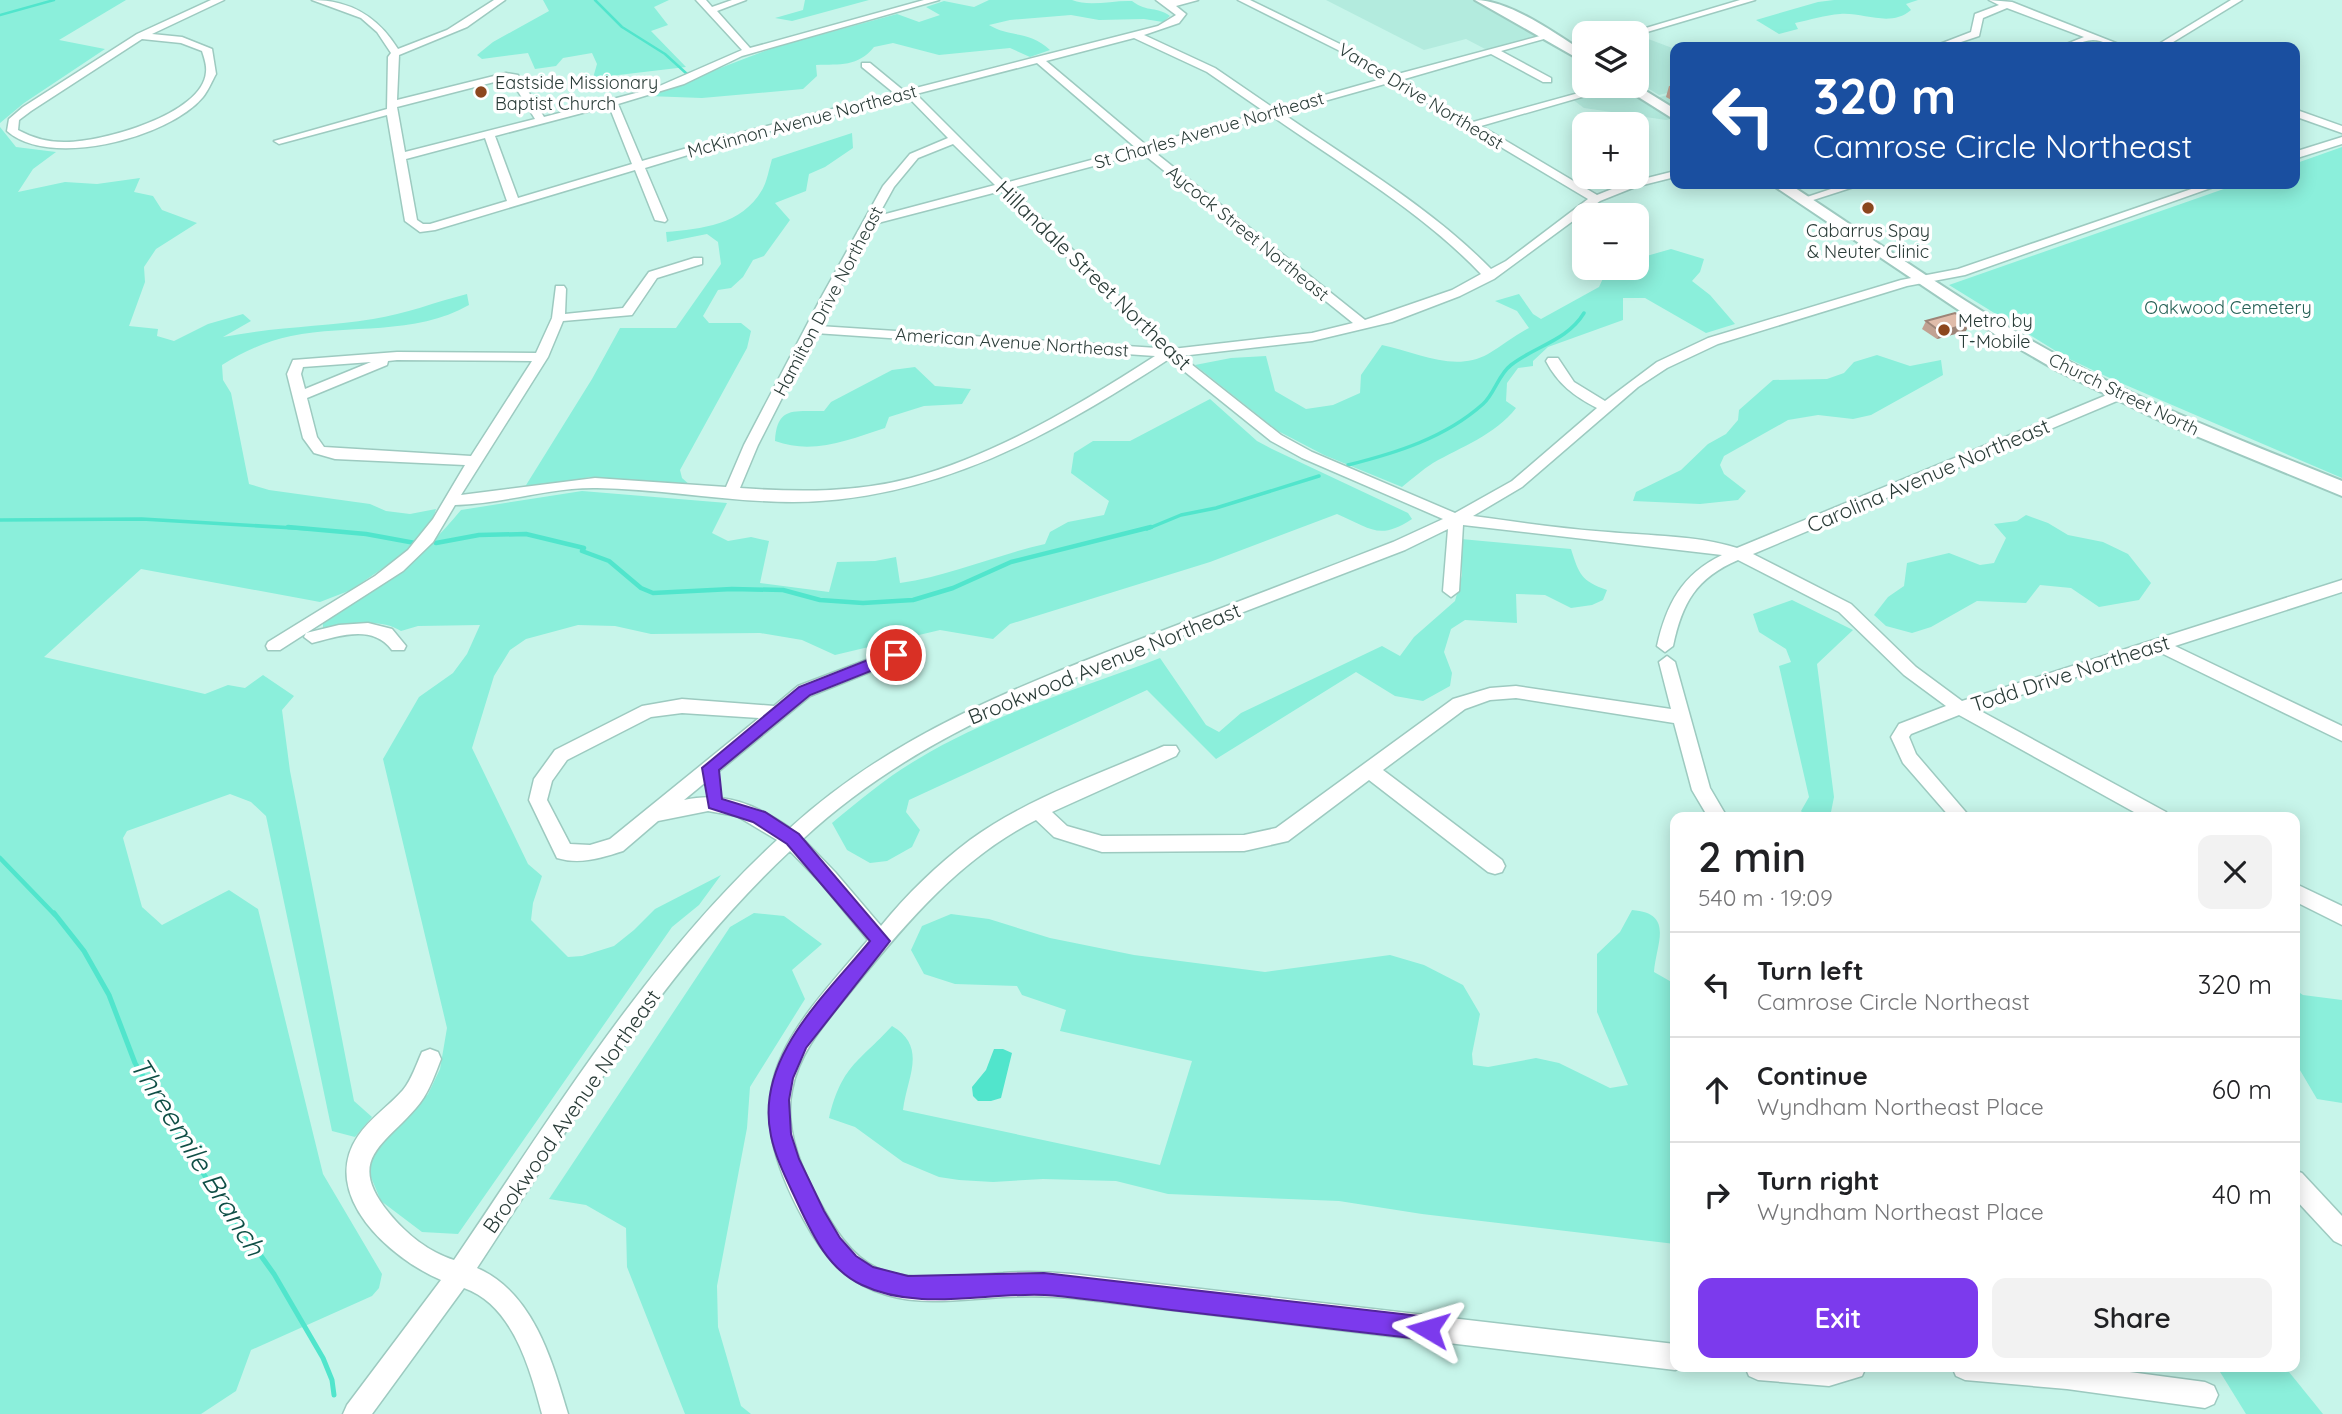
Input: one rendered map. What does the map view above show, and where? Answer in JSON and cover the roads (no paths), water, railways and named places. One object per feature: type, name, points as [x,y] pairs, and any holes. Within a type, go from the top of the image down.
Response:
[{"type":"main road","points":[[1480,0],[1572,48]]},
{"type":"main road","points":[[1647,98],[1670,113]]},
{"type":"main road","name":"Church Street North","points":[[1787,189],[2028,347],[2119,395],[2342,489]]},
{"type":"street","points":[[140,36],[182,40],[207,49],[212,61],[210,79],[204,92],[159,123],[102,141],[72,145],[39,144],[19,138],[12,131],[14,119],[27,109],[140,36],[219,0]]},
{"type":"street","points":[[317,0],[344,7],[376,24],[396,53]]},
{"type":"street","points":[[500,0],[450,33],[396,53],[393,57],[392,108],[400,157],[612,102],[680,82],[748,51],[934,0]]},
{"type":"street","points":[[701,0],[748,51]]},
{"type":"street","points":[[712,10],[741,0]]},
{"type":"street","name":"McKinnon Avenue Northeast","points":[[1164,2],[1195,0]]},
{"type":"street","name":"McKinnon Avenue Northeast","points":[[400,157],[411,221],[420,228],[431,227],[638,165],[904,92],[1136,35],[1171,24],[1195,0]]},
{"type":"street","name":"Vance Drive Northeast","points":[[1243,0],[1323,38],[1596,199]]},
{"type":"street","points":[[1649,29],[1750,0]]},
{"type":"street","points":[[1994,0],[2107,42]]},
{"type":"street","points":[[1952,42],[1976,34],[1978,16],[2021,0]]},
{"type":"street","points":[[2168,42],[2237,0]]},
{"type":"street","points":[[344,7],[359,1]]},
{"type":"street","name":"McKinnon Avenue Northeast","points":[[1164,2],[1181,14]]},
{"type":"street","points":[[1136,35],[1211,70],[1273,112],[1410,207],[1463,248],[1490,276]]},
{"type":"street","name":"St Charles Avenue Northeast","points":[[869,222],[1144,149],[1548,35]]},
{"type":"street","points":[[2078,42],[2093,37]]},
{"type":"street","points":[[1493,51],[1547,80]]},
{"type":"street","name":"Aycock Street Northeast","points":[[1038,59],[1144,149],[1363,325]]},
{"type":"street","name":"Hillandale Street Northeast","points":[[866,65],[904,92],[956,139],[1168,353],[1276,438],[1307,455],[1456,519],[1578,536],[1687,544],[1719,548],[1737,554],[1779,572],[1845,608],[1926,685],[1960,708],[2151,812]]},
{"type":"street","points":[[279,141],[506,76],[514,77],[541,120]]},
{"type":"street","points":[[1470,126],[1572,96]]},
{"type":"street","points":[[612,102],[662,220]]},
{"type":"street","points":[[2300,114],[2342,130]]},
{"type":"street","points":[[489,133],[514,202]]},
{"type":"street","name":"Hamilton Drive Northeast","points":[[731,492],[751,445],[811,329],[869,222],[905,163],[921,152],[956,139]]},
{"type":"street","points":[[2300,154],[2342,140]]},
{"type":"street","name":"American Avenue Northeast","points":[[811,329],[1168,353],[1275,342],[1363,325],[1421,308],[1490,276],[1596,199],[1670,175]]},
{"type":"street","points":[[1804,200],[1840,189]]},
{"type":"street","name":"Brookwood Avenue Northeast","points":[[356,1414],[460,1273],[626,1023],[687,948],[765,863],[821,811],[915,745],[987,707],[1385,551],[1456,519],[1517,484],[1633,384],[1662,365],[1713,341],[1878,291],[1961,272],[2202,189]]},
{"type":"street","points":[[558,318],[626,312],[653,275],[698,261]]},
{"type":"street","points":[[398,646],[387,633],[365,629],[344,630],[275,646],[321,614],[384,579],[418,551],[440,524],[450,500],[541,357],[558,318],[560,289]]},
{"type":"street","points":[[450,500],[483,501],[563,486],[595,483],[767,496],[874,490],[929,478],[967,465],[1015,443],[1130,379],[1168,353]]},
{"type":"street","points":[[474,461],[335,454],[319,450],[310,438],[294,374],[298,363],[397,356],[541,357]]},
{"type":"street","points":[[301,396],[397,356]]},
{"type":"street","points":[[1553,361],[1562,379],[1574,390],[1607,407]]},
{"type":"street","name":"Carolina Avenue Northeast","points":[[1682,717],[1666,654],[1672,611],[1684,590],[1695,579],[1737,554],[2119,395]]},
{"type":"street","points":[[1451,591],[1456,519]]},
{"type":"street","name":"Todd Drive Northeast","points":[[1957,812],[1909,758],[1900,737],[1905,729],[1960,708],[2341,587]]},
{"type":"street","points":[[2157,644],[2342,734]]},
{"type":"street","points":[[776,713],[682,706],[648,711],[561,755],[542,779],[538,800],[564,852],[590,853],[616,845],[804,691],[896,655]]},
{"type":"street","points":[[1039,811],[1061,832],[1102,844],[1244,843],[1281,835],[1459,704],[1490,694],[1516,692],[1682,717],[1701,790],[1715,812]]},
{"type":"street","points":[[1170,751],[1039,811],[978,846],[931,885],[881,941],[799,1042],[783,1078],[779,1100],[780,1134],[789,1162],[816,1219],[832,1245],[848,1264],[868,1277],[908,1287],[1044,1284],[1670,1356]]},
{"type":"street","points":[[710,768],[715,803]]},
{"type":"street","points":[[1371,771],[1495,866]]},
{"type":"street","points":[[653,815],[715,803],[759,817],[793,839],[881,941]]},
{"type":"street","points":[[2300,894],[2342,916]]},
{"type":"street","points":[[430,1059],[421,1083],[411,1097],[369,1142],[358,1159],[356,1175],[369,1206],[406,1248],[436,1266],[486,1285],[498,1295],[517,1321],[544,1373],[555,1414]]},
{"type":"street","points":[[2300,1188],[2342,1233]]},
{"type":"street","points":[[2072,1372],[2204,1395]]},
{"type":"waterway","points":[[0,15],[54,0]]},
{"type":"waterway","points":[[595,0],[622,27],[665,54],[687,74]]},
{"type":"waterway","points":[[1348,465],[1419,443],[1453,426],[1483,404],[1511,365],[1560,337],[1584,313]]},
{"type":"waterway","points":[[1147,529],[1181,515],[1216,508],[1319,476]]},
{"type":"waterway","points":[[0,520],[142,519],[309,529]]},
{"type":"waterway","points":[[288,527],[309,529]]},
{"type":"waterway","points":[[436,543],[479,535],[526,534],[584,548],[582,551],[609,561],[641,588],[653,593],[732,589],[783,590],[820,600],[863,603],[913,600],[953,588],[1011,562],[1151,527]]},
{"type":"waterway","points":[[309,529],[366,534],[415,543]]},
{"type":"waterway","name":"Threemile Branch","points":[[0,858],[55,915]]},
{"type":"waterway","name":"Threemile Branch","points":[[54,913],[84,951],[109,995],[135,1063],[213,1189],[274,1274],[323,1358],[332,1380],[334,1395]]},
{"type":"place","name":"Eastside Missionary Baptist Church","points":[[481,92]]},
{"type":"place","name":"Cabarrus Spay & Neuter Clinic","points":[[1868,208]]},
{"type":"place","name":"Metro by T-Mobile","points":[[1944,330]]},
{"type":"park label","name":"Oakwood Cemetery","points":[[2228,307]]}]
